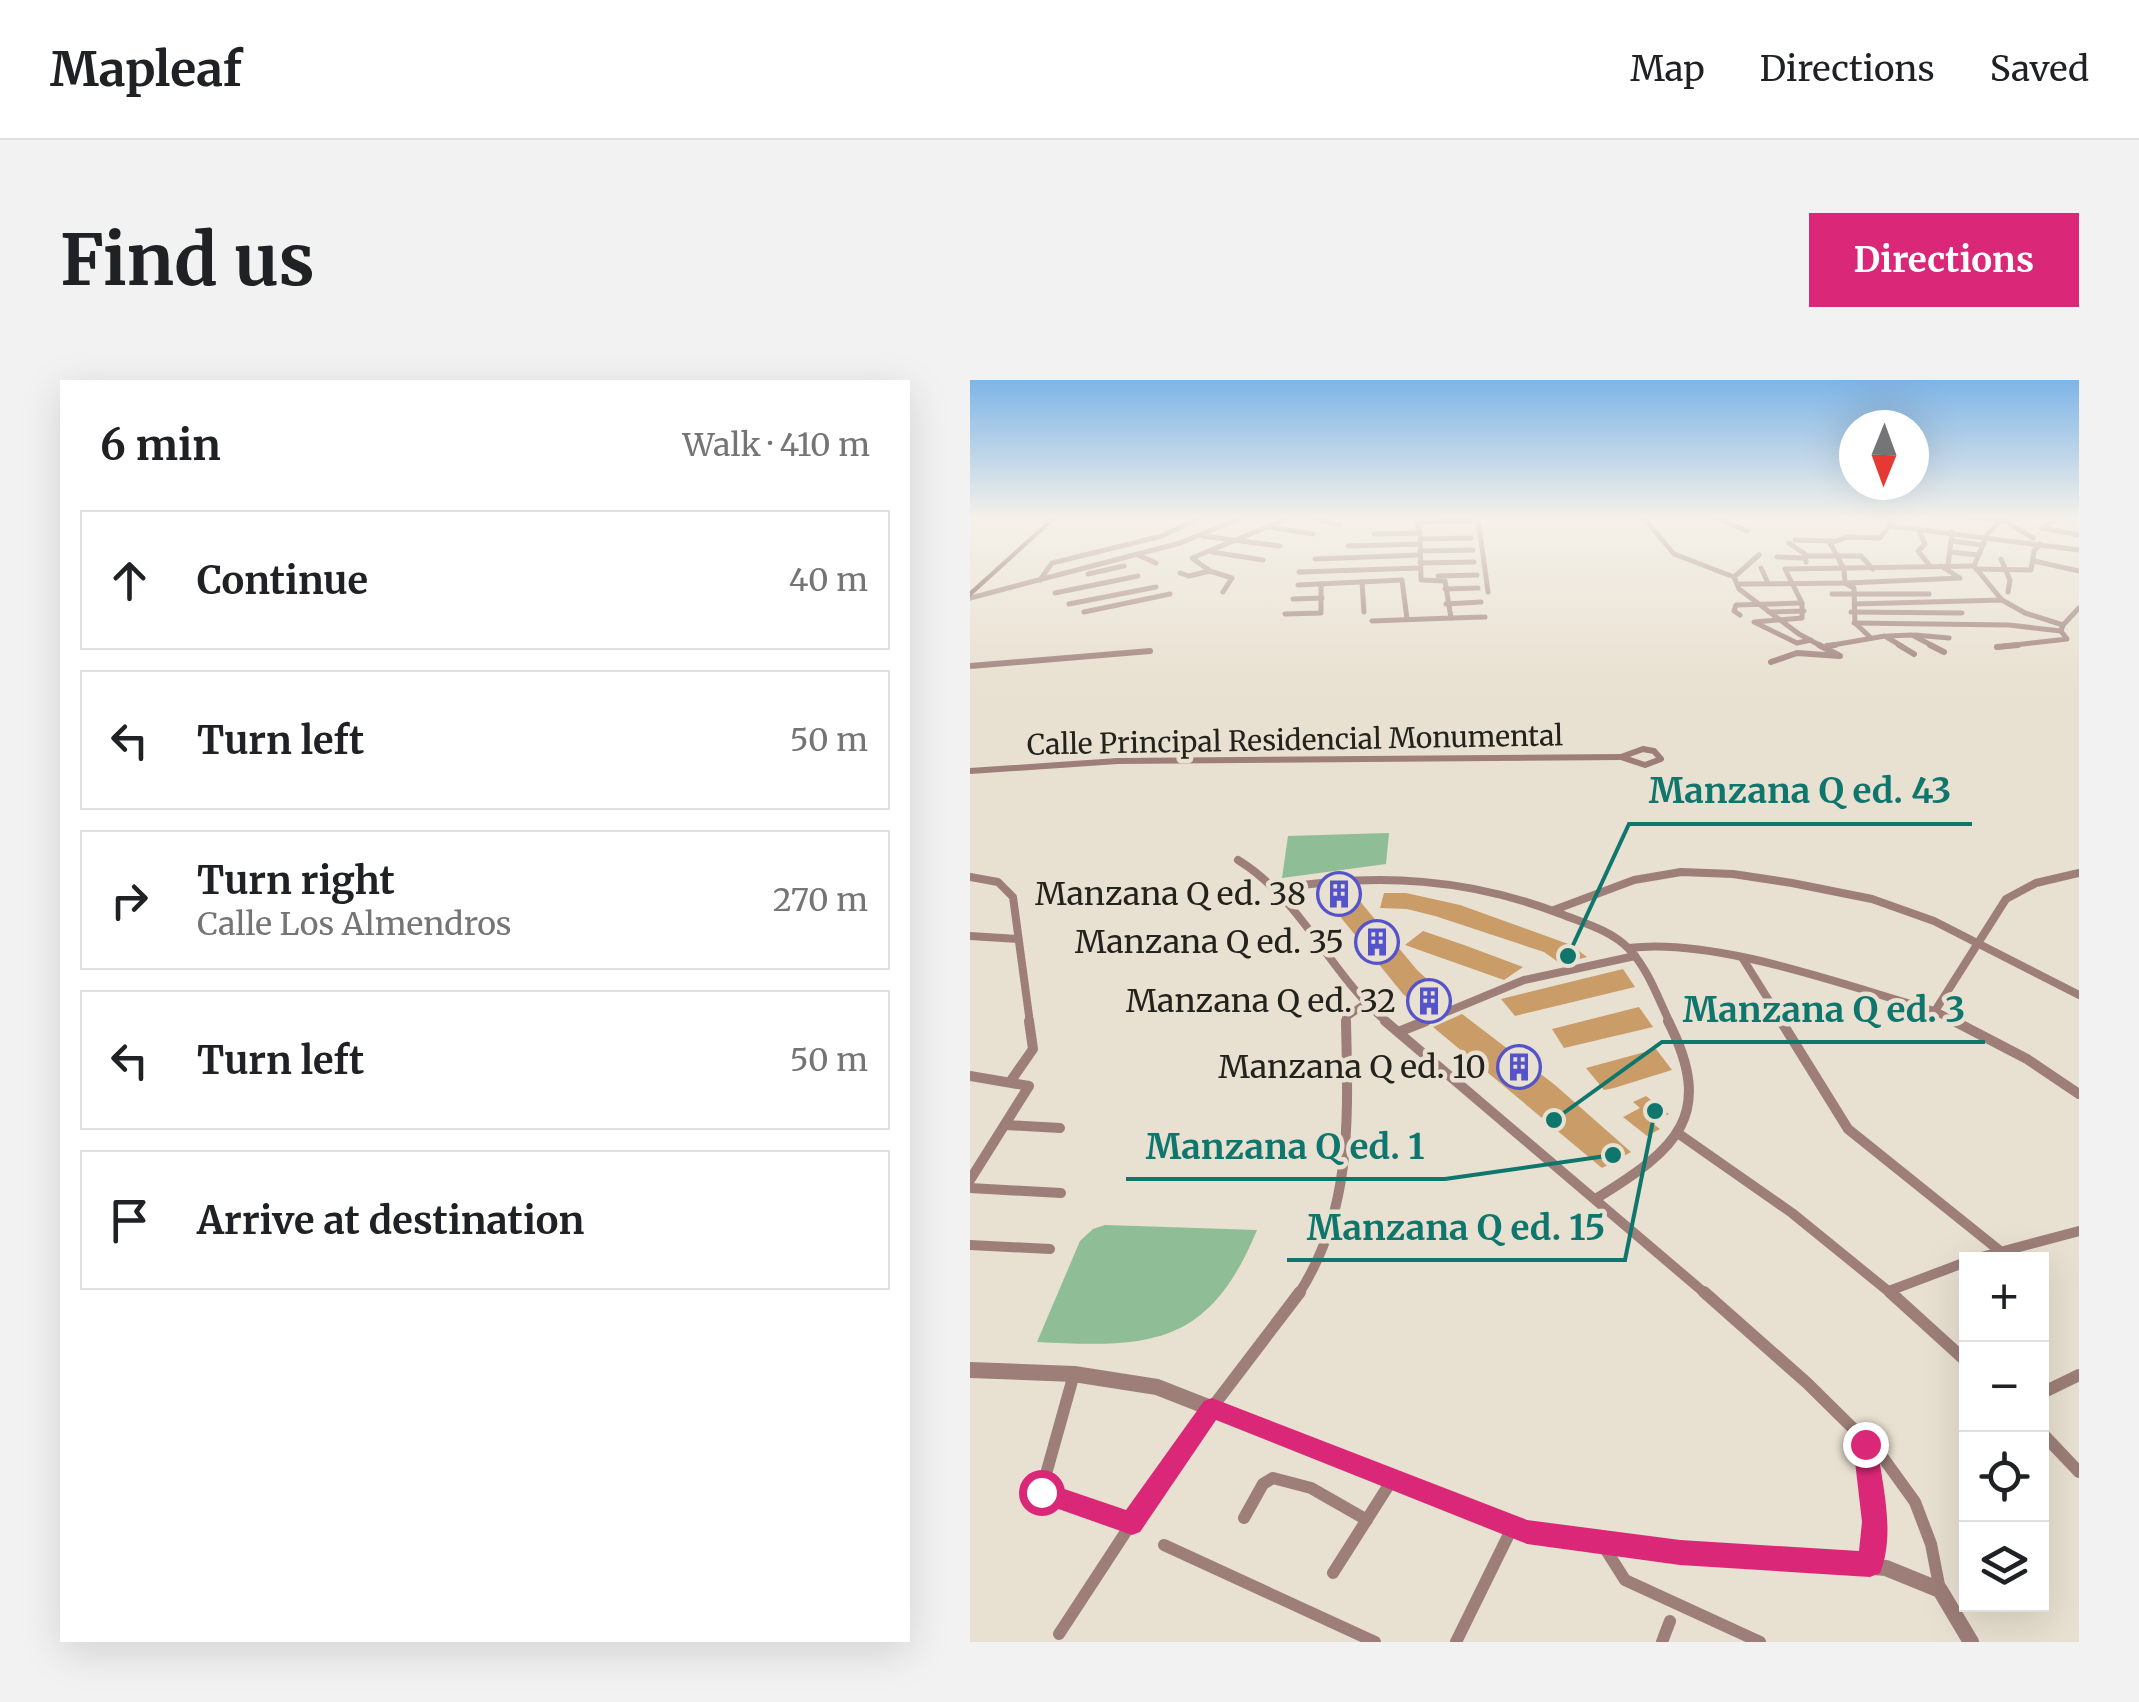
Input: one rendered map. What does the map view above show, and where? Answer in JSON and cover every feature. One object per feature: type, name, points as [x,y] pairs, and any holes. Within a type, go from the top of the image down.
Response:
[{"type":"street","points":[[1040,582],[1043,577]]},
{"type":"street","points":[[1040,582],[1057,577]]},
{"type":"street","points":[[970,593],[1074,577]]},
{"type":"street","points":[[1081,577],[1126,604]]},
{"type":"street","points":[[1056,594],[1134,577]]},
{"type":"street","points":[[1224,592],[1232,578],[1229,577]]},
{"type":"street","points":[[1298,585],[1441,577]]},
{"type":"street","points":[[1486,577],[1488,592]]},
{"type":"street","points":[[1734,577],[1739,589],[1756,604],[1840,656],[1797,653],[1770,662]]},
{"type":"street","points":[[1765,577],[1772,603]]},
{"type":"street","points":[[1789,577],[1803,607],[1800,619],[1754,622],[1797,644],[1812,640]]},
{"type":"street","points":[[1845,577],[1845,583]]},
{"type":"street","points":[[1906,577],[1908,582]]},
{"type":"street","points":[[1740,584],[1908,582],[1959,577]]},
{"type":"street","points":[[1983,577],[2002,600],[2062,628],[2067,639]]},
{"type":"street","points":[[2008,577],[2008,592]]},
{"type":"street","points":[[1420,578],[1443,580],[1451,618]]},
{"type":"street","points":[[1402,580],[1407,619]]},
{"type":"street","points":[[1362,582],[1364,612]]},
{"type":"street","points":[[1845,583],[1861,587]]},
{"type":"street","points":[[1845,583],[1854,588],[1854,623],[1858,631],[1870,638]]},
{"type":"street","points":[[1285,614],[1320,613],[1322,584]]},
{"type":"street","points":[[1069,604],[1156,587]]},
{"type":"street","points":[[1445,590],[1478,588]]},
{"type":"street","points":[[1084,612],[1170,594]]},
{"type":"street","points":[[1832,594],[1929,594]]},
{"type":"street","points":[[1293,600],[1322,598]]},
{"type":"street","points":[[1854,604],[2002,600]]},
{"type":"street","points":[[1446,604],[1481,602]]},
{"type":"street","points":[[1740,615],[1734,610],[1736,605],[1772,603],[1803,607]]},
{"type":"street","points":[[1769,612],[1803,607]]},
{"type":"street","points":[[2062,628],[2079,608]]},
{"type":"street","points":[[1851,612],[1962,614]]},
{"type":"street","points":[[1372,621],[1485,617]]},
{"type":"street","points":[[1854,623],[2062,628]]},
{"type":"street","points":[[1912,635],[1944,652]]},
{"type":"street","points":[[1826,646],[1885,636],[1949,638]]},
{"type":"street","points":[[1885,636],[1914,654]]},
{"type":"street","points":[[1997,647],[2079,640]]},
{"type":"street","points":[[970,666],[1150,651]]},
{"type":"street","points":[[1643,749],[1654,751],[1661,759],[1645,765],[1621,758],[1643,749]]},
{"type":"street","name":"Calle Principal Residencial Monumental","points":[[970,772],[1118,761],[1621,758]]},
{"type":"street","points":[[1238,860],[1281,888],[1348,988],[1365,1004],[1402,1031],[1504,1123],[1597,1198],[1806,1383],[1901,1478],[1931,1544],[1940,1590],[1970,1642]]},
{"type":"street","points":[[1554,910],[1634,880],[1706,872],[1872,899],[1934,921],[2079,995]]},
{"type":"street","points":[[1935,1011],[2006,899],[2018,890],[2079,873]]},
{"type":"street","points":[[970,876],[1003,884],[1013,897],[1033,1048],[1010,1082]]},
{"type":"street","points":[[1281,888],[1359,876],[1407,876],[1458,883],[1554,910],[1632,952],[1684,1052],[1692,1075],[1692,1099],[1679,1134],[1660,1156],[1597,1198]]},
{"type":"street","points":[[970,936],[1018,939]]},
{"type":"street","points":[[1402,1031],[1524,980],[1667,947],[1743,959],[1935,1011],[2027,1059],[2079,1094]]},
{"type":"street","points":[[1743,959],[1848,1129],[2000,1250]]},
{"type":"street","points":[[1059,1634],[1212,1408],[1288,1310],[1326,1241],[1339,1204],[1346,1148],[1346,1017],[1365,1004]]},
{"type":"street","points":[[970,1076],[1029,1084],[970,1180]]},
{"type":"street","points":[[1005,1125],[1060,1128]]},
{"type":"street","points":[[1679,1134],[1754,1184],[1889,1291],[1959,1354]]},
{"type":"street","points":[[970,1188],[1060,1192]]},
{"type":"street","points":[[1995,1252],[2079,1231]]},
{"type":"street","points":[[970,1245],[1050,1249]]},
{"type":"street","points":[[1889,1291],[1959,1265]]},
{"type":"street","points":[[970,1370],[1074,1374],[1157,1387],[1512,1528],[1680,1552],[1870,1564],[1920,1579],[1940,1590]]},
{"type":"street","points":[[1074,1374],[1041,1492],[1132,1524]]},
{"type":"street","points":[[2049,1390],[2079,1375]]},
{"type":"street","points":[[2049,1440],[2079,1472]]},
{"type":"street","points":[[1865,1444],[1875,1522],[1870,1564]]},
{"type":"street","points":[[1244,1518],[1264,1484],[1273,1478],[1311,1488],[1366,1520]]},
{"type":"street","points":[[1334,1573],[1392,1480]]},
{"type":"street","points":[[1456,1642],[1512,1528]]},
{"type":"street","points":[[1601,1542],[1625,1580],[1760,1642]]},
{"type":"street","points":[[1164,1545],[1375,1642]]},
{"type":"street","points":[[1662,1642],[1670,1621]]},
{"type":"green space","points":[[1389,833],[1386,864],[1282,878],[1288,836]]},
{"type":"green space","points":[[1105,1225],[1257,1230],[1218,1297],[1196,1318],[1172,1332],[1113,1343],[1037,1342],[1080,1241],[1093,1229]]},
{"type":"building","points":[[1349,888],[1417,970],[1450,1000],[1424,1011],[1403,994],[1321,893]]},
{"type":"building","points":[[1384,893],[1406,893],[1460,905],[1571,945],[1587,957],[1561,964],[1544,952],[1435,916],[1380,908]]},
{"type":"building","points":[[1423,931],[1523,967],[1504,980],[1405,945]]},
{"type":"building","points":[[1623,969],[1635,987],[1515,1016],[1501,999]]},
{"type":"building","points":[[1639,1007],[1653,1027],[1564,1048],[1552,1029]]},
{"type":"building","points":[[1462,1014],[1555,1085],[1631,1152],[1602,1168],[1433,1027]]},
{"type":"building","points":[[1656,1049],[1672,1070],[1614,1088],[1604,1090],[1586,1068]]},
{"type":"building","points":[[1646,1096],[1669,1114],[1652,1123],[1660,1129],[1647,1136],[1623,1117],[1640,1108],[1633,1102]]},
{"type":"place","name":"Manzana Q ed. 38","points":[[1339,894]]},
{"type":"place","name":"Manzana Q ed. 35","points":[[1377,942]]},
{"type":"place","name":"Manzana Q ed. 43","points":[[1568,956]]},
{"type":"place","name":"Manzana Q ed. 32","points":[[1429,1001]]},
{"type":"place","name":"Manzana Q ed. 10","points":[[1519,1067]]},
{"type":"place","name":"Manzana Q ed. 15","points":[[1655,1111]]},
{"type":"place","name":"Manzana Q ed. 3","points":[[1554,1120]]},
{"type":"place","name":"Manzana Q ed. 1","points":[[1613,1155]]},
{"type":"route","points":[[1041,1492],[1132,1524],[1212,1408],[1527,1532],[1680,1552],[1870,1564],[1875,1522],[1865,1444]]}]
